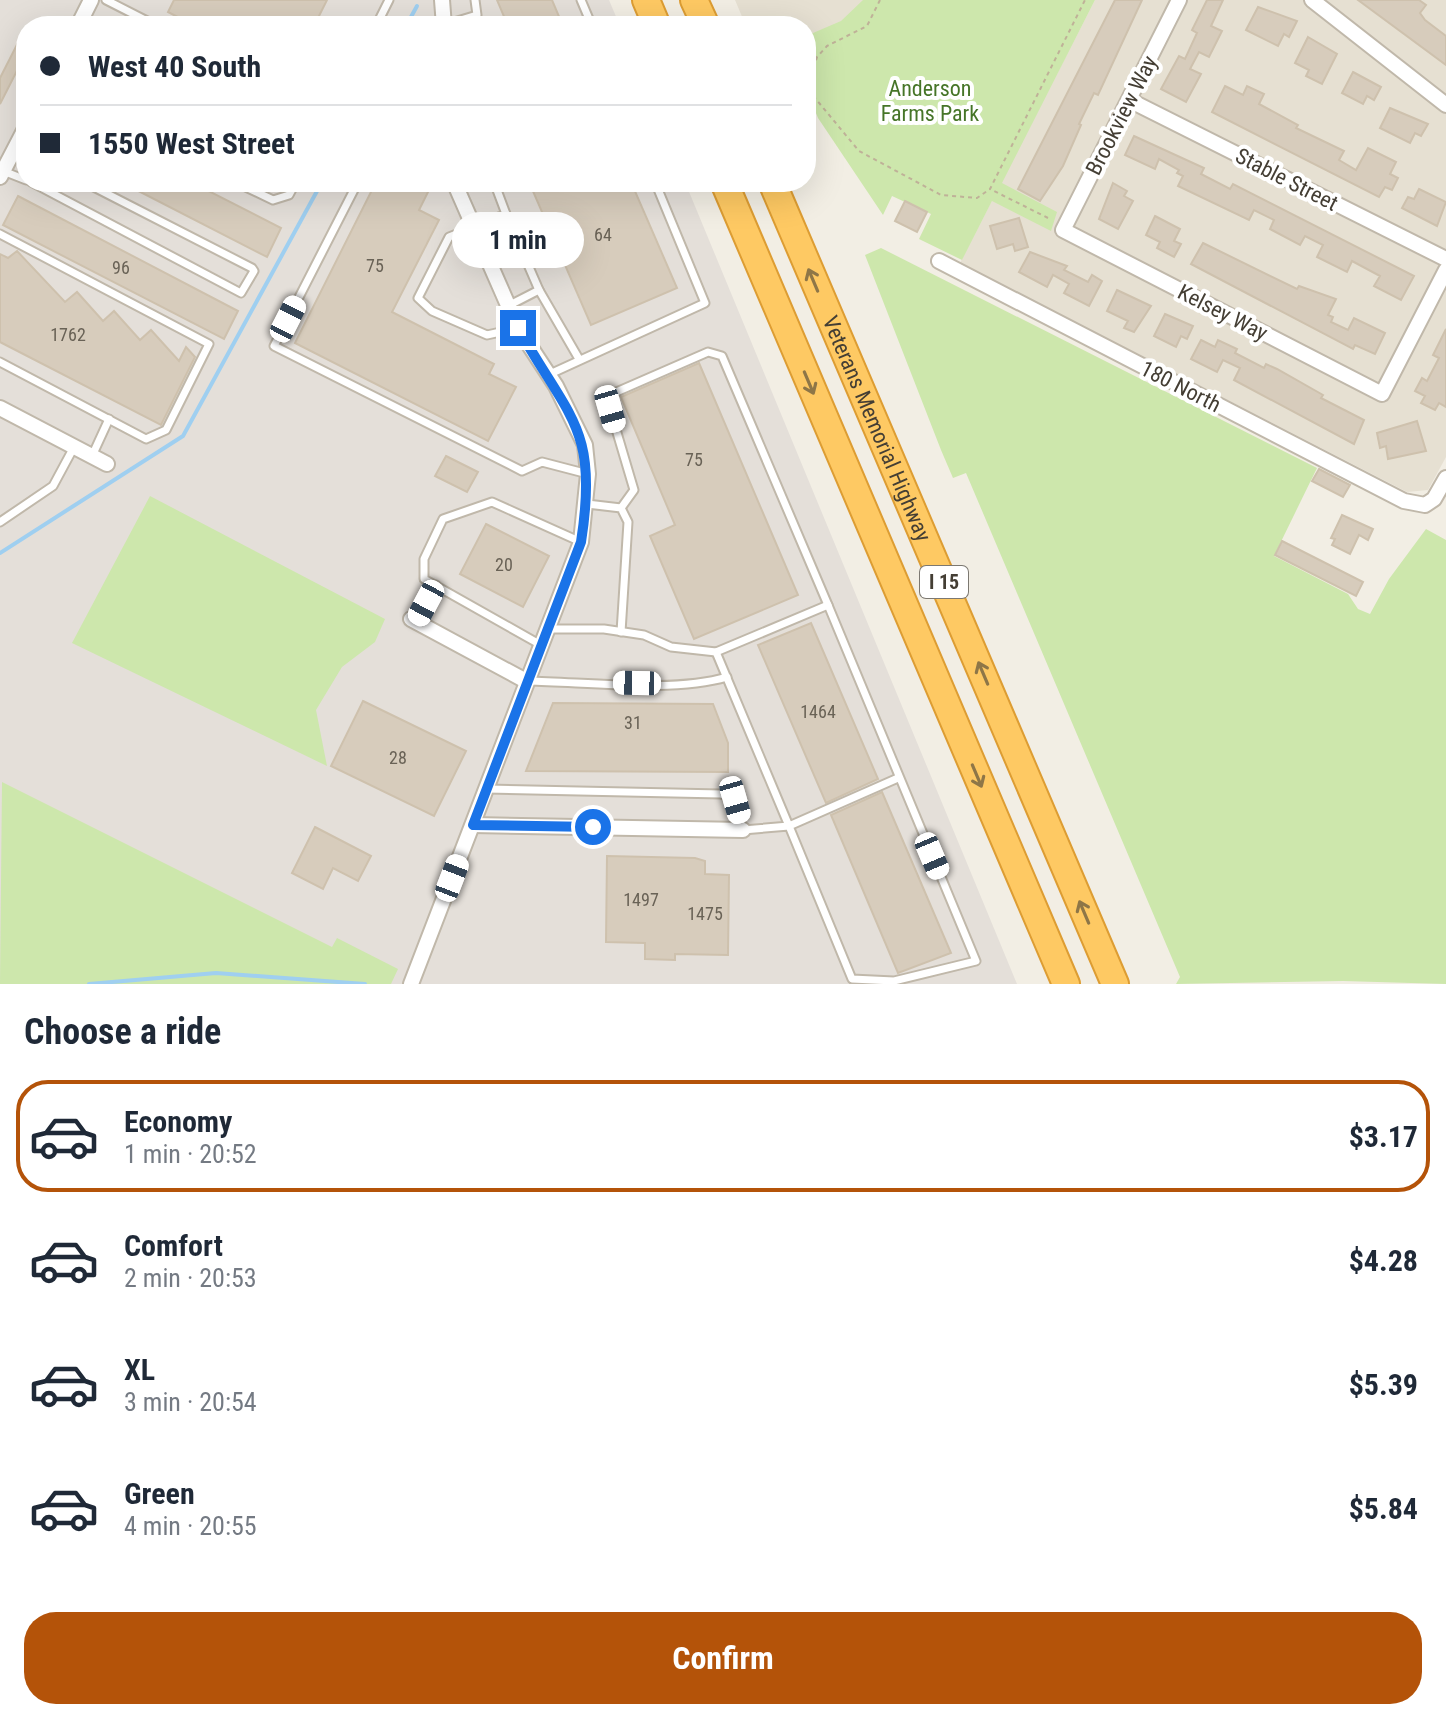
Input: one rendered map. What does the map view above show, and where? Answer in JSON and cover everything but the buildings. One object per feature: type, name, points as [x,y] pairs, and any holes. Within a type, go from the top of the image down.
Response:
[{"type":"highway","name":"Veterans Memorial Highway","points":[[728,192],[1066,984]]},
{"type":"highway","name":"Veterans Memorial Highway","points":[[776,192],[1115,984]]},
{"type":"street","name":"Brookview Way","points":[[1063,230],[1179,0]]},
{"type":"street","points":[[1312,0],[1446,105]]},
{"type":"street","name":"Stable Street","points":[[1129,100],[1446,259]]},
{"type":"street","points":[[2,174],[16,156]]},
{"type":"street","points":[[411,984],[581,542],[587,504],[585,445],[574,418],[518,328],[459,192]]},
{"type":"street","name":"Kelsey Way","points":[[1063,230],[1382,394],[1446,270]]},
{"type":"street","name":"180 North","points":[[939,261],[1404,501],[1425,505],[1434,499],[1446,478]]},
{"type":"street","points":[[0,408],[107,464]]},
{"type":"street","points":[[414,620],[526,681]]},
{"type":"street","points":[[473,825],[743,830]]},
{"type":"lane","points":[[106,0],[137,16]]},
{"type":"lane","points":[[474,16],[477,15],[475,0]]},
{"type":"lane","points":[[49,192],[241,293],[254,271],[252,268],[104,192]]},
{"type":"lane","points":[[256,192],[273,200],[291,192]]},
{"type":"lane","points":[[353,192],[274,346],[522,471],[542,462],[588,474]]},
{"type":"lane","points":[[498,192],[539,290],[579,359]]},
{"type":"lane","points":[[548,375],[705,303],[659,192]]},
{"type":"lane","points":[[506,214],[449,237],[440,248],[418,298],[432,311],[487,335],[518,328]]},
{"type":"lane","points":[[0,234],[209,344],[166,430],[146,439],[0,362]]},
{"type":"lane","points":[[508,306],[539,290]]},
{"type":"lane","points":[[621,508],[634,490],[610,409],[614,393],[708,352],[717,352],[722,356],[828,605],[976,961],[894,981],[852,979],[716,652]]},
{"type":"lane","points":[[92,456],[109,419]]},
{"type":"lane","points":[[0,522],[53,486],[74,447]]},
{"type":"lane","points":[[541,645],[424,579],[424,559],[443,519],[492,502],[581,542]]},
{"type":"lane","points":[[587,504],[621,508]]},
{"type":"lane","points":[[621,508],[628,522],[621,632]]},
{"type":"lane","points":[[414,620],[436,585]]},
{"type":"lane","points":[[547,629],[644,635],[671,647],[716,652],[828,605]]},
{"type":"lane","points":[[526,681],[665,683],[710,682],[727,677]]},
{"type":"lane","points":[[487,789],[721,794],[735,800],[743,830],[789,826],[898,778]]},
{"type":"path","points":[[816,60],[827,46],[867,26],[880,0]]},
{"type":"path","points":[[816,99],[859,151],[941,195],[952,199],[977,198],[990,189],[1085,0]]},
{"type":"path","points":[[990,189],[1048,218]]},
{"type":"shaded area","points":[[0,0],[609,0],[616,16],[16,16],[16,192],[689,192],[1017,984],[0,984]]},
{"type":"shaded area","points":[[735,0],[867,0],[816,91],[816,16],[742,16]]},
{"type":"shaded area","points":[[1095,0],[1446,0],[1446,457],[1428,490],[1407,492],[960,263]]},
{"type":"green space","name":"Anderson Farms Park","points":[[863,0],[1095,0],[1002,183],[1057,212],[1051,231],[992,201],[962,260],[919,239],[931,214],[892,196],[883,215],[816,113],[816,32],[841,21]]},
{"type":"green space","points":[[881,248],[1317,468],[1274,556],[1348,594],[1358,609],[1370,614],[1389,579],[1426,529],[1446,540],[1446,984],[1343,981],[1176,984],[1180,977],[966,473],[953,478],[941,450],[865,255]]},
{"type":"green space","points":[[150,496],[385,619],[375,642],[342,667],[316,710],[327,766],[72,643]]},
{"type":"green space","points":[[2,782],[332,947],[337,938],[398,969],[391,984],[0,984]]},
{"type":"waterway","points":[[412,16],[417,6]]},
{"type":"waterway","points":[[0,553],[183,436],[317,192]]},
{"type":"waterway","points":[[89,984],[216,973],[365,984]]},
{"type":"route","points":[[518,328],[556,386],[585,445],[587,504],[581,542],[473,825],[593,827]]}]
